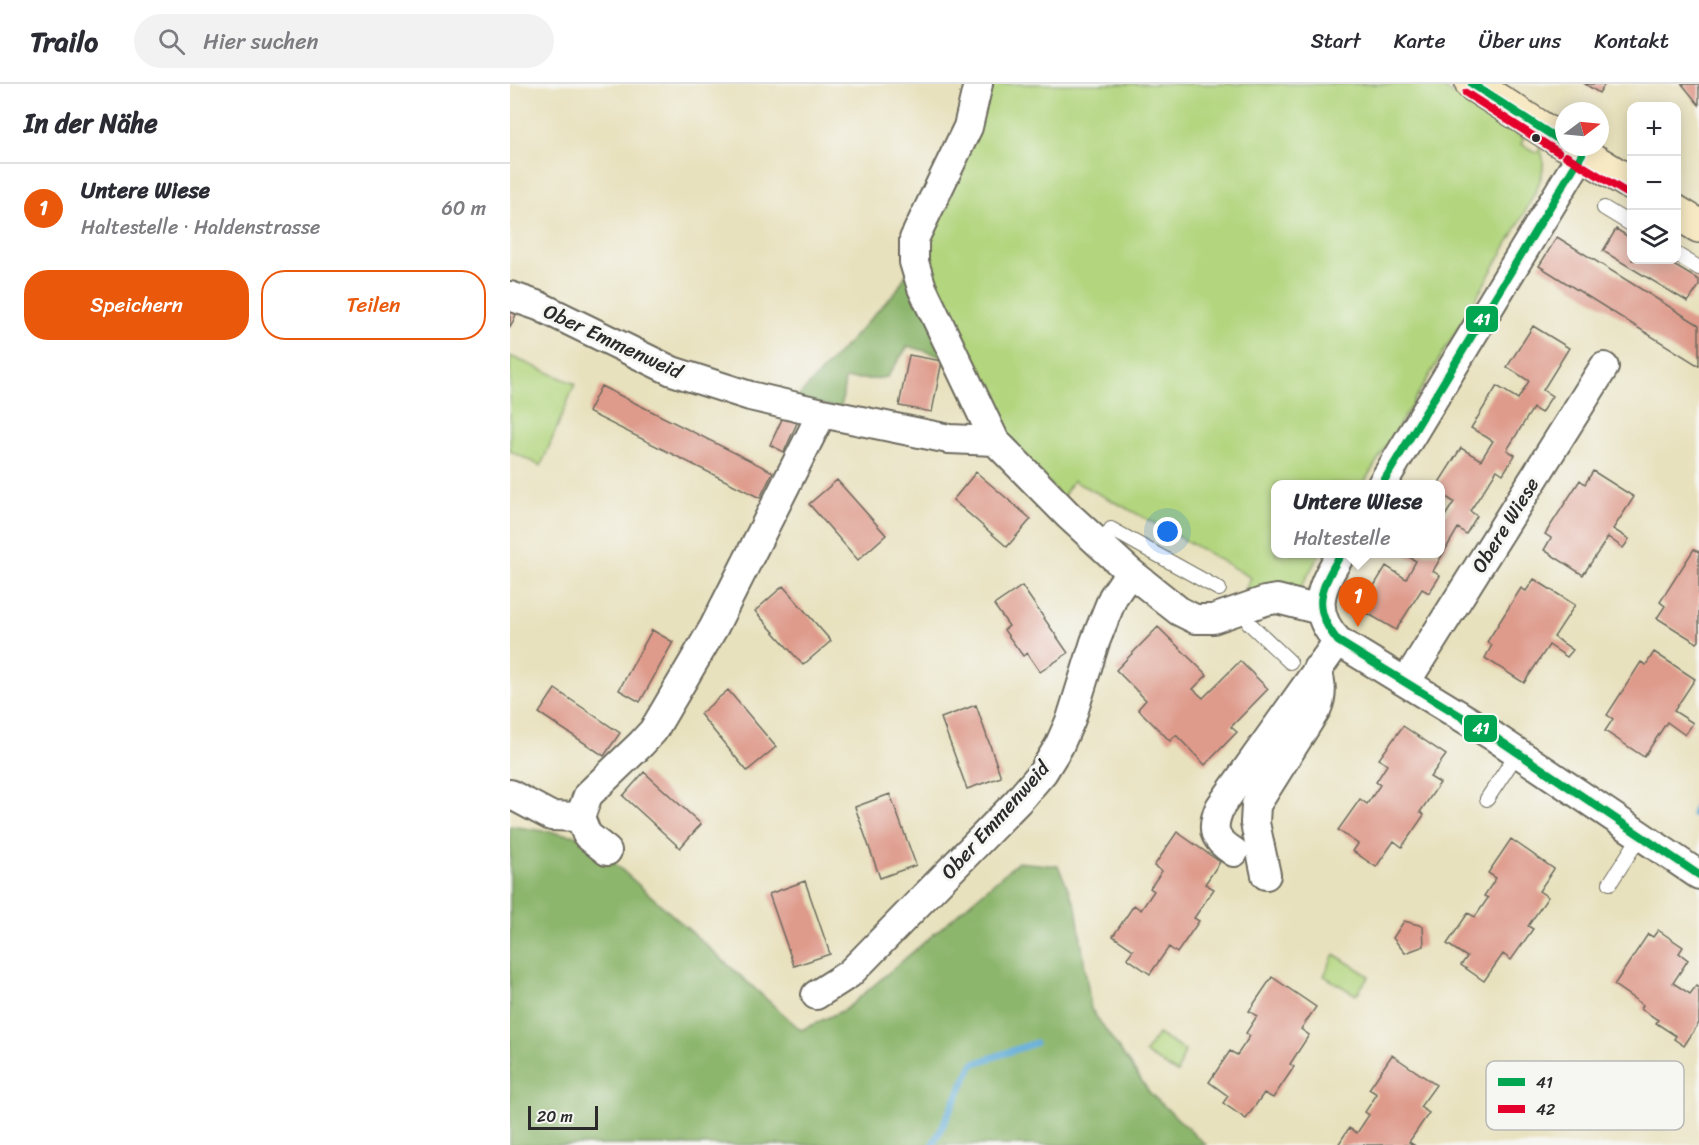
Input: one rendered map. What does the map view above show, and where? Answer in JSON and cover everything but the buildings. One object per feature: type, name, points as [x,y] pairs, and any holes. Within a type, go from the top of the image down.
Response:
[{"type":"street","points":[[978,84],[968,127],[914,239],[914,262],[922,288],[995,441],[1069,516],[1130,572],[1179,611],[1195,619],[1213,619],[1277,599],[1320,610]]},
{"type":"street","points":[[1472,84],[1555,137]]},
{"type":"street","points":[[1384,480],[1567,156]]},
{"type":"street","points":[[1585,156],[1627,181]]},
{"type":"street","points":[[1681,215],[1699,226]]},
{"type":"street","name":"Ober Emmenweid","points":[[510,296],[539,306],[672,371],[750,396],[949,439],[995,441]]},
{"type":"street","name":"Obere Wiese","points":[[1407,682],[1604,367]]},
{"type":"street","points":[[607,851],[586,835],[580,817],[588,795],[653,731],[714,627],[822,413]]},
{"type":"street","points":[[1339,558],[1324,584],[1320,599],[1320,610],[1326,626],[1338,641],[1518,752],[1699,875]]},
{"type":"street","name":"Ober Emmenweid","points":[[816,995],[849,974],[1018,801],[1043,772],[1068,727],[1095,642],[1113,597],[1130,572]]},
{"type":"street","points":[[1234,852],[1217,838],[1215,826],[1217,813],[1338,641]]},
{"type":"street","points":[[1266,875],[1255,823],[1256,805],[1317,708],[1321,692],[1317,669]]},
{"type":"street","points":[[510,794],[551,816],[580,817]]},
{"type":"lane","points":[[1604,208],[1627,222]]},
{"type":"lane","points":[[1681,257],[1699,268]]},
{"type":"lane","points":[[1102,546],[1111,529],[1219,589]]},
{"type":"lane","points":[[1243,608],[1249,623],[1290,662]]},
{"type":"lane","points":[[1487,799],[1518,752]]},
{"type":"lane","points":[[1610,883],[1641,834]]},
{"type":"green space","points":[[984,84],[1437,84],[1524,138],[1521,144],[1537,153],[1540,147],[1542,152],[1542,174],[1526,210],[1467,313],[1365,480],[1271,480],[1271,558],[1318,558],[1298,592],[1243,594],[1251,578],[1141,516],[1073,481],[1061,497],[994,418],[923,275],[920,244]]},
{"type":"green space","points":[[908,271],[952,359],[908,346],[887,377],[845,379],[841,409],[797,398],[897,290]]},
{"type":"green space","points":[[510,356],[575,384],[541,466],[510,451]]},
{"type":"green space","points":[[510,826],[585,837],[801,1030],[846,1009],[1018,862],[1058,866],[1076,906],[1091,1009],[1150,1093],[1206,1145],[510,1145]]},
{"type":"green space","points":[[1334,954],[1369,976],[1356,995],[1324,976]]},
{"type":"green space","points":[[1158,1034],[1185,1051],[1177,1073],[1145,1053]]},
{"type":"waterway","points":[[1694,814],[1699,797]]},
{"type":"waterway","points":[[933,1145],[973,1064],[1035,1043]]},
{"type":"transit line","name":"41","points":[[1472,84],[1555,137]]},
{"type":"transit line","name":"42","points":[[1466,93],[1555,150]]},
{"type":"transit line","name":"42","points":[[1566,156],[1627,193]]},
{"type":"transit line","name":"41","points":[[1384,480],[1581,156]]},
{"type":"transit line","name":"41","points":[[1339,558],[1324,588],[1321,607],[1329,629],[1338,641],[1493,736],[1699,875]]},
{"type":"place","name":"Untere Wiese","points":[[1358,627]]}]
